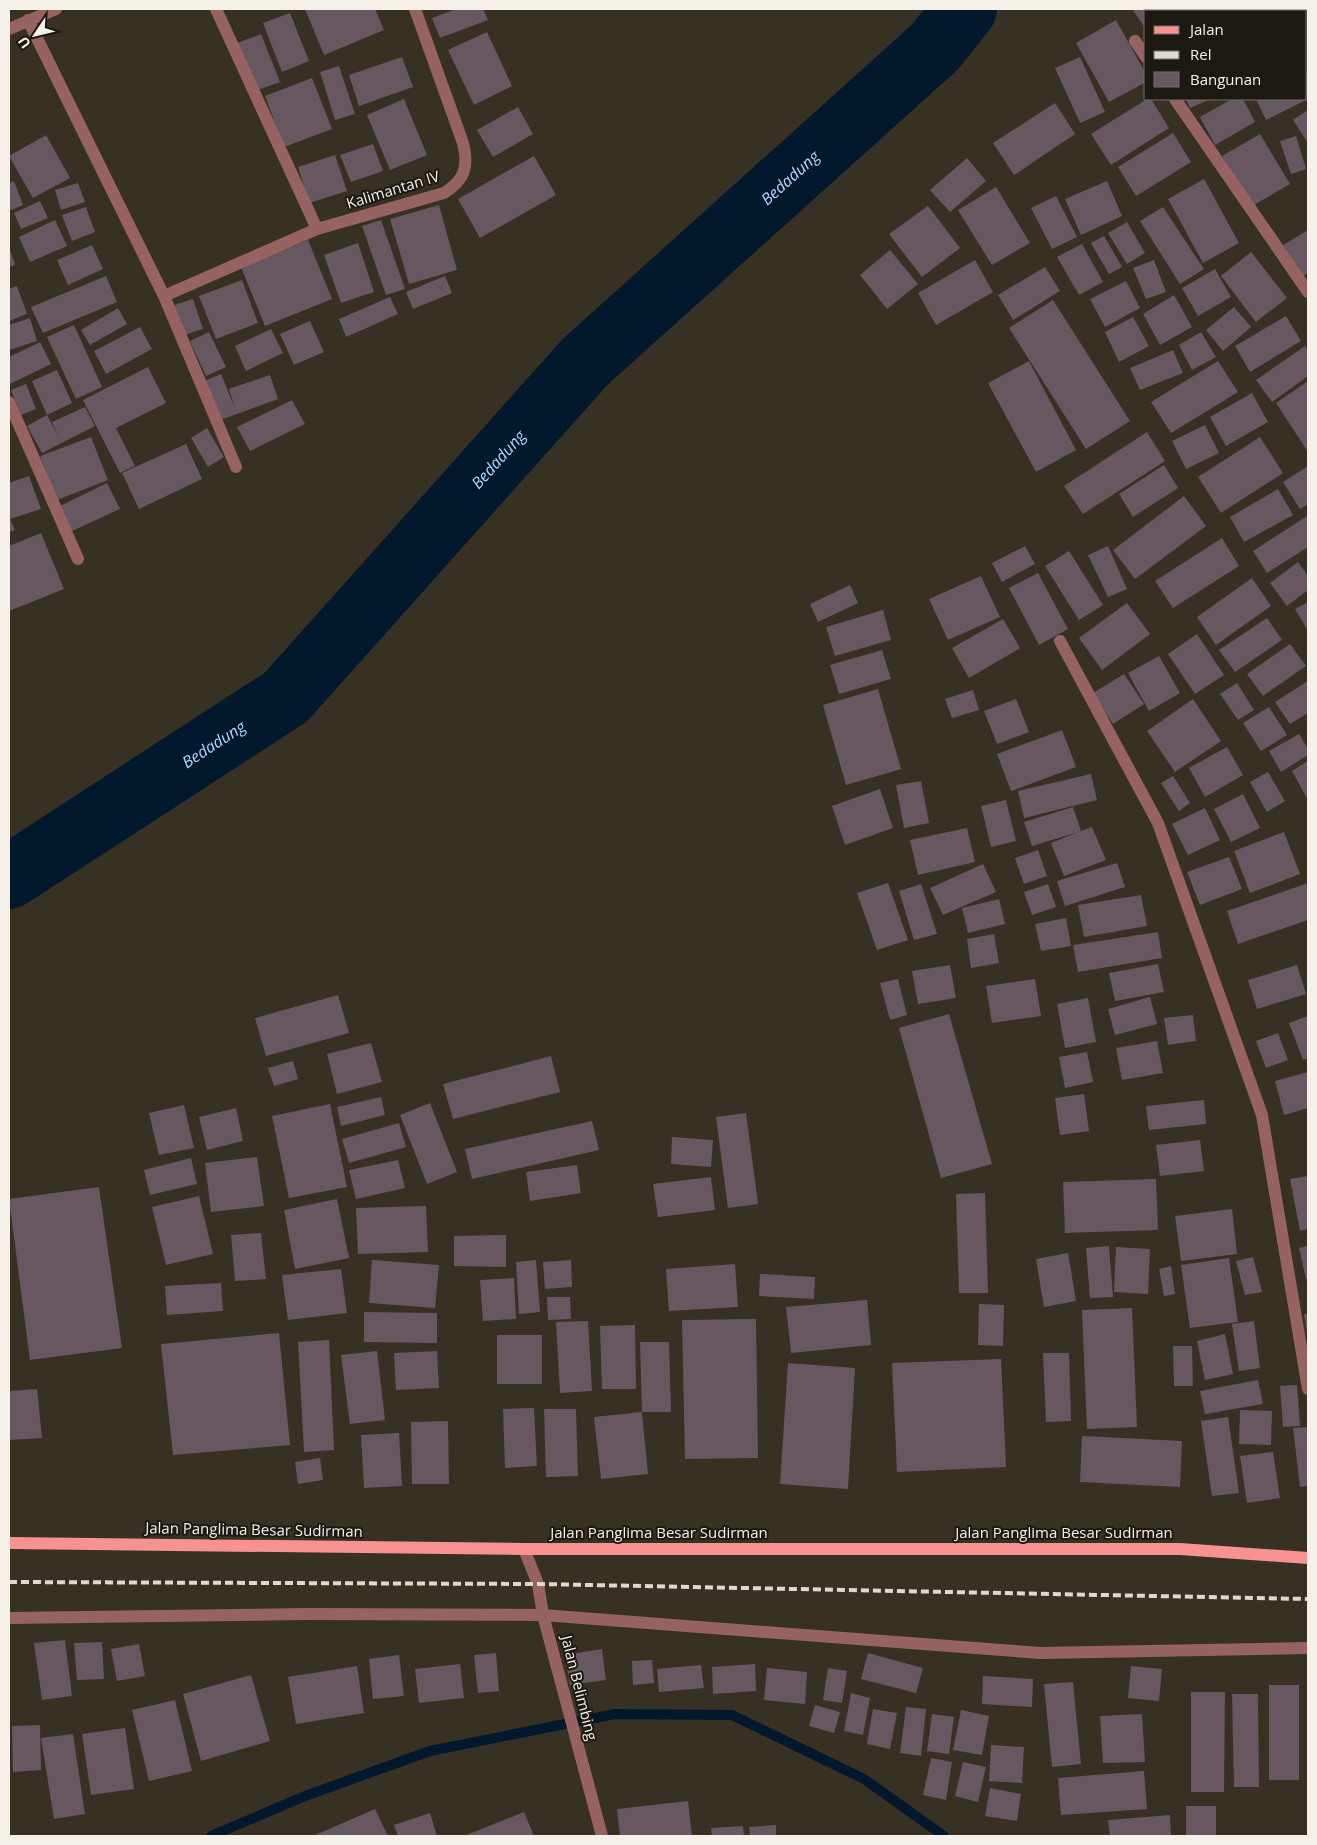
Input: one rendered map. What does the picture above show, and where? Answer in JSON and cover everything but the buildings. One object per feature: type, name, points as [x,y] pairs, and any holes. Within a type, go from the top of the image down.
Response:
[{"type":"main road","name":"Jalan Panglima Besar Sudirman","points":[[9,1543],[524,1549],[1180,1549],[1308,1558]]},
{"type":"street","points":[[9,29],[56,9]]},
{"type":"street","points":[[216,9],[318,229]]},
{"type":"street","name":"Kalimantan IV","points":[[164,296],[318,229],[444,193],[454,187],[463,177],[466,165],[463,143],[414,9]]},
{"type":"street","points":[[28,20],[164,296],[236,467]]},
{"type":"street","points":[[1135,41],[1144,54]]},
{"type":"street","points":[[1176,100],[1308,292]]},
{"type":"street","points":[[9,402],[78,559]]},
{"type":"street","points":[[1060,641],[1158,823],[1262,1115],[1308,1389]]},
{"type":"street","name":"Jalan Belimbing","points":[[524,1549],[538,1584],[543,1615],[579,1756],[602,1836]]},
{"type":"street","points":[[9,1618],[307,1614],[543,1615],[1040,1653],[1308,1648]]},
{"type":"waterway","name":"Bedadung","points":[[9,877],[286,697],[585,362],[935,47],[965,9]]},
{"type":"waterway","points":[[211,1836],[305,1796],[430,1751],[615,1714],[732,1715],[864,1779],[944,1836]]},
{"type":"railway","points":[[9,1582],[538,1584],[1308,1599]]}]
